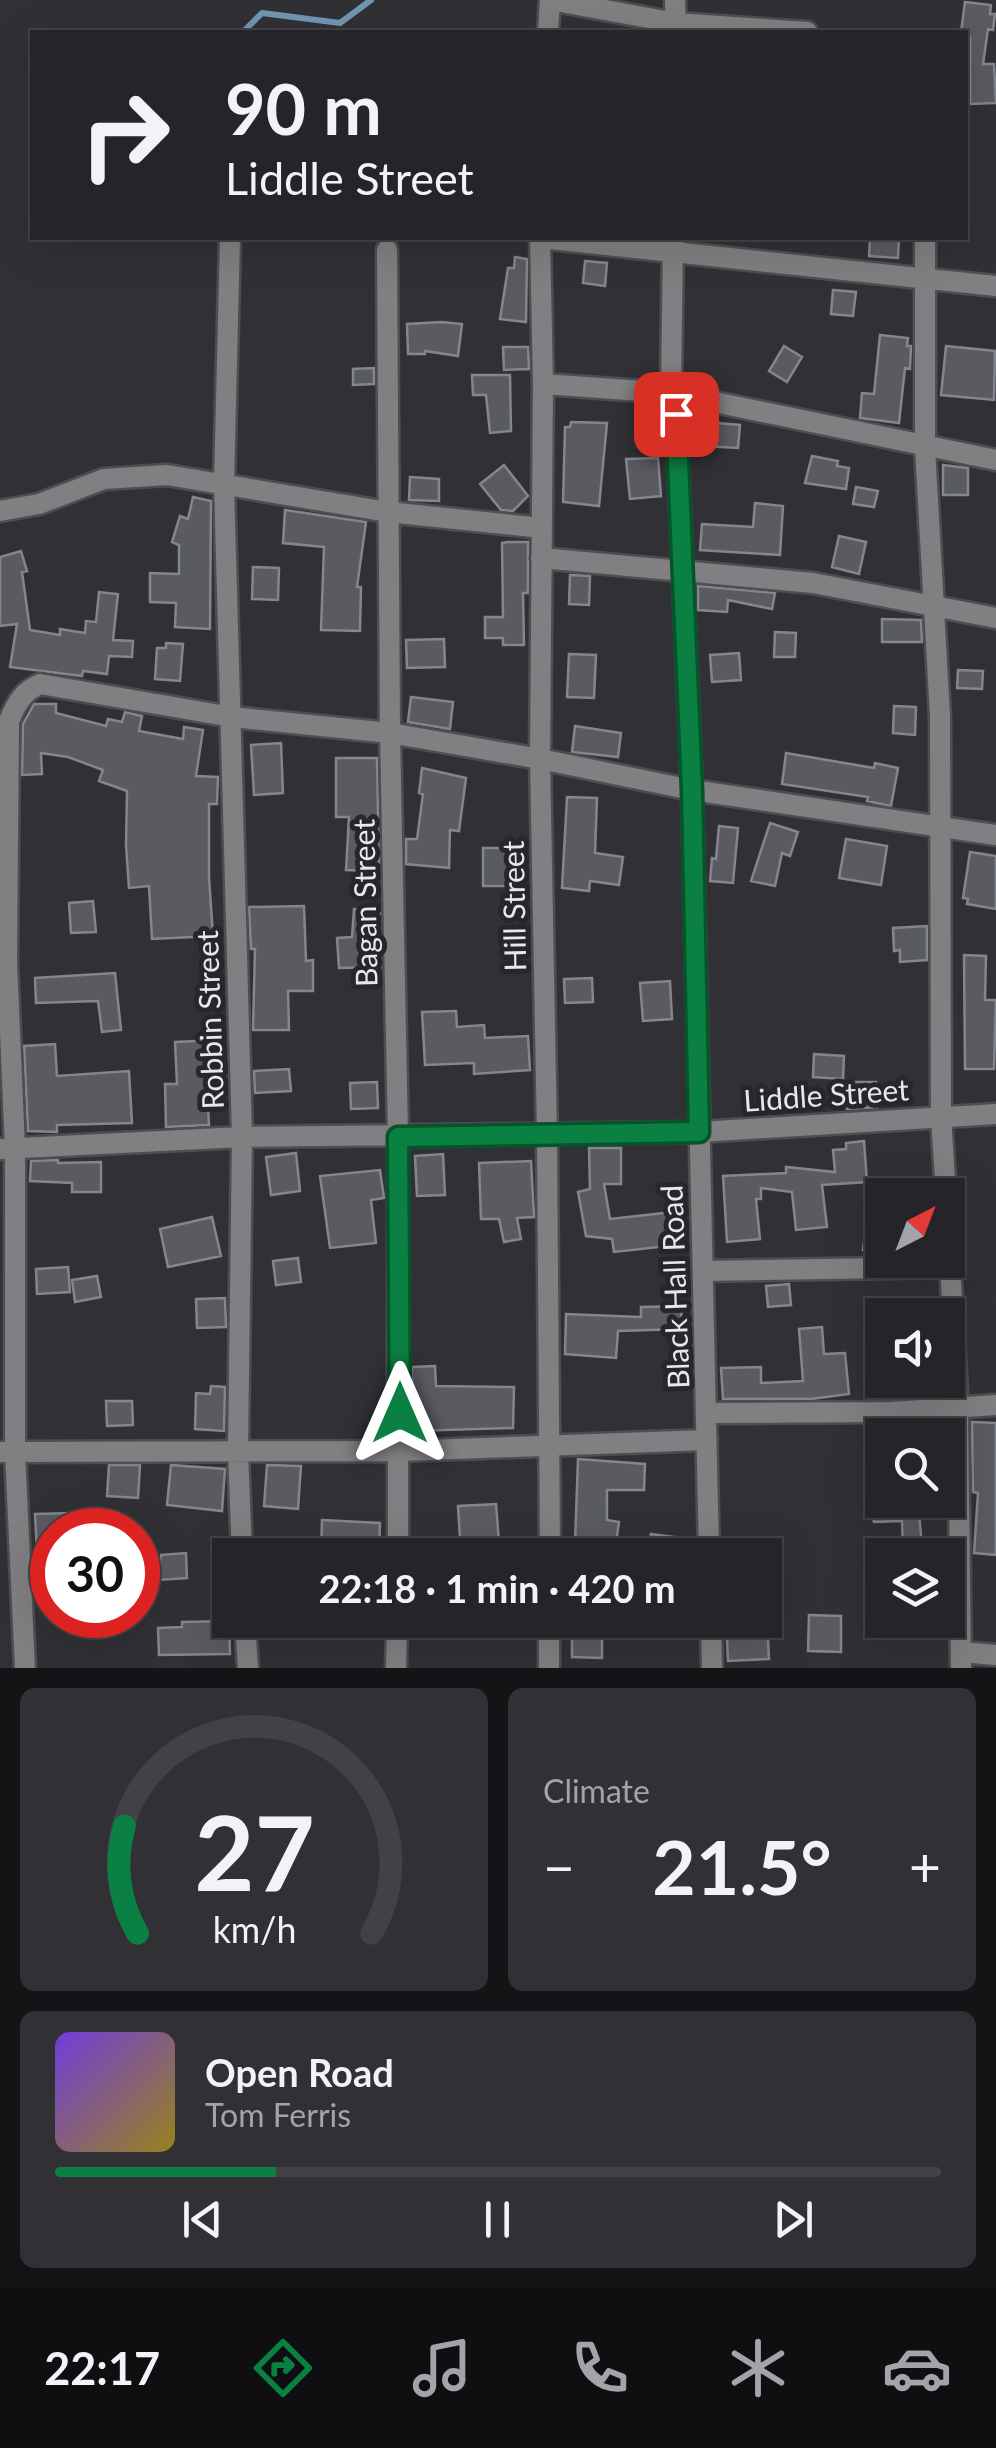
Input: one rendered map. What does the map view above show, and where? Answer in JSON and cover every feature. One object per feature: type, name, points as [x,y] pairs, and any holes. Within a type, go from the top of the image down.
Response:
[{"type":"street","points":[[548,30],[550,0],[676,28],[742,30]]},
{"type":"street","points":[[675,0],[676,28]]},
{"type":"street","name":"Robbin Street","points":[[230,240],[224,484],[242,1137],[238,1451],[241,1538]]},
{"type":"street","points":[[926,240],[925,448],[940,716],[941,1116],[945,1178]]},
{"type":"street","points":[[541,244],[673,245],[924,281],[996,286]]},
{"type":"street","name":"Hill Street","points":[[541,244],[540,759],[548,1135],[550,1538]]},
{"type":"street","name":"Black Hall Road","points":[[673,245],[670,393],[676,414],[692,790],[710,1538]]},
{"type":"street","name":"Bagan Street","points":[[387,250],[398,1137],[398,1538]]},
{"type":"street","points":[[543,384],[670,393],[996,460]]},
{"type":"street","points":[[0,511],[39,504],[104,478],[167,475],[388,512],[542,528]]},
{"type":"street","points":[[541,558],[812,583],[996,618]]},
{"type":"street","points":[[25,1668],[8,1452],[7,962],[9,720],[29,689],[40,684],[232,717],[390,733],[692,790],[996,836]]},
{"type":"street","name":"Liddle Street","points":[[7,1149],[242,1137],[699,1132],[996,1114]]},
{"type":"street","points":[[703,1271],[865,1268]]},
{"type":"street","points":[[951,1278],[958,1410],[961,1660],[996,1654]]},
{"type":"street","points":[[708,1413],[958,1410],[996,1406]]},
{"type":"street","points":[[8,1452],[400,1451],[707,1440]]},
{"type":"street","points":[[246,1638],[248,1668]]},
{"type":"street","points":[[396,1668],[397,1638]]},
{"type":"street","points":[[548,1668],[549,1638]]},
{"type":"street","points":[[711,1638],[712,1668]]},
{"type":"building","points":[[965,2],[991,5],[990,14],[995,14],[993,30],[988,29],[983,64],[994,64],[996,103],[970,104],[970,37],[968,30],[961,30]]},
{"type":"building","points":[[870,240],[899,240],[898,258],[869,256]]},
{"type":"building","points":[[515,257],[527,259],[526,322],[500,319],[508,268],[514,268]]},
{"type":"building","points":[[585,261],[607,263],[605,286],[583,283]]},
{"type":"building","points":[[833,290],[856,292],[853,316],[831,314]]},
{"type":"building","points":[[407,324],[462,324],[458,356],[425,351],[408,354]]},
{"type":"building","points":[[880,335],[908,338],[907,346],[911,346],[899,423],[860,418],[862,393],[874,394]]},
{"type":"building","points":[[784,346],[802,357],[787,382],[769,371]]},
{"type":"building","points":[[946,346],[995,351],[994,400],[941,395]]},
{"type":"building","points":[[503,347],[528,347],[529,369],[504,370]]},
{"type":"building","points":[[374,368],[374,384],[353,385],[353,369]]},
{"type":"building","points":[[472,375],[510,375],[511,431],[490,433],[486,395],[473,395]]},
{"type":"building","points":[[571,422],[607,423],[599,506],[563,502],[565,427],[570,427]]},
{"type":"building","points":[[705,422],[740,425],[738,448],[704,446]]},
{"type":"building","points":[[812,456],[838,461],[837,466],[849,468],[846,489],[805,483]]},
{"type":"building","points":[[658,458],[661,496],[630,499],[626,459]]},
{"type":"building","points":[[504,465],[528,496],[513,511],[501,510],[480,484]]},
{"type":"building","points":[[943,465],[968,468],[968,495],[943,495]]},
{"type":"building","points":[[410,477],[439,479],[439,501],[409,500]]},
{"type":"building","points":[[856,487],[878,491],[874,507],[853,504]]},
{"type":"building","points":[[193,497],[211,501],[210,629],[175,627],[176,603],[150,602],[150,573],[179,574],[179,545],[172,542],[180,516],[188,519]]},
{"type":"building","points":[[755,503],[783,506],[780,555],[700,550],[702,524],[753,527]]},
{"type":"building","points":[[285,510],[366,522],[357,587],[361,587],[360,631],[321,630],[324,547],[283,543]]},
{"type":"building","points":[[839,536],[866,542],[859,574],[832,567]]},
{"type":"building","points":[[528,542],[528,593],[523,593],[524,645],[503,645],[503,638],[485,638],[485,617],[503,617],[502,543]]},
{"type":"building","points":[[21,551],[27,571],[22,572],[30,630],[60,635],[60,629],[85,633],[86,621],[96,622],[99,592],[118,594],[113,640],[133,641],[132,657],[109,656],[107,674],[83,671],[82,676],[10,667],[17,624],[0,626],[0,557]]},
{"type":"building","points":[[253,567],[279,568],[278,600],[252,599]]},
{"type":"building","points":[[570,575],[590,576],[589,605],[569,604]]},
{"type":"building","points":[[698,586],[775,593],[772,609],[728,600],[727,612],[698,610]]},
{"type":"building","points":[[882,619],[921,620],[922,642],[882,642]]},
{"type":"building","points":[[775,632],[796,633],[795,657],[774,657]]},
{"type":"building","points":[[444,639],[445,667],[407,668],[406,640]]},
{"type":"building","points":[[166,643],[183,644],[180,681],[155,679],[157,648],[166,648]]},
{"type":"building","points":[[739,653],[741,680],[712,682],[710,655]]},
{"type":"building","points":[[569,654],[596,655],[594,698],[567,697]]},
{"type":"building","points":[[958,670],[983,671],[982,689],[957,688]]},
{"type":"building","points":[[411,697],[453,702],[450,729],[408,722]]},
{"type":"building","points":[[34,704],[56,704],[56,713],[106,726],[108,719],[122,722],[125,712],[142,716],[139,731],[183,739],[184,727],[203,730],[196,776],[218,777],[217,804],[209,804],[213,936],[152,939],[149,886],[129,888],[127,791],[99,781],[103,770],[68,757],[41,753],[42,774],[22,775],[23,724]]},
{"type":"building","points":[[894,706],[916,707],[915,735],[893,733]]},
{"type":"building","points":[[575,726],[621,733],[618,757],[572,752]]},
{"type":"building","points":[[281,743],[283,793],[254,795],[251,745]]},
{"type":"building","points":[[786,753],[874,768],[875,763],[898,768],[891,806],[867,801],[868,797],[782,784]]},
{"type":"building","points":[[336,758],[377,758],[379,863],[372,863],[372,871],[346,870],[349,817],[336,817]]},
{"type":"building","points":[[422,768],[466,778],[459,831],[450,830],[449,868],[406,864],[406,839],[417,839]]},
{"type":"building","points":[[567,797],[597,798],[595,853],[623,857],[619,885],[590,881],[589,891],[562,888]]},
{"type":"building","points":[[770,823],[798,832],[790,856],[782,853],[775,886],[751,881]]},
{"type":"building","points":[[719,826],[738,828],[733,883],[710,881]]},
{"type":"building","points":[[846,839],[887,846],[881,885],[839,878]]},
{"type":"building","points":[[483,848],[524,848],[524,886],[483,886]]},
{"type":"building","points":[[970,852],[996,856],[996,909],[967,904],[968,899],[963,898]]},
{"type":"building","points":[[93,901],[96,932],[71,933],[69,903]]},
{"type":"building","points":[[304,906],[306,961],[313,960],[313,991],[288,991],[289,1030],[253,1030],[255,949],[251,949],[249,907]]},
{"type":"building","points":[[354,909],[380,911],[381,967],[339,968],[337,938],[352,937]]},
{"type":"building","points":[[927,926],[927,960],[900,962],[900,950],[894,951],[893,928]]},
{"type":"building","points":[[964,955],[986,956],[985,1000],[996,1000],[994,1069],[965,1069]]},
{"type":"building","points":[[115,973],[121,1030],[102,1032],[98,1001],[36,1003],[35,978]]},
{"type":"building","points":[[592,978],[593,1002],[565,1003],[564,979]]},
{"type":"building","points":[[670,981],[672,1019],[643,1021],[640,983]]},
{"type":"building","points":[[456,1011],[457,1027],[484,1025],[485,1038],[528,1036],[530,1070],[474,1074],[474,1063],[425,1065],[422,1012]]},
{"type":"building","points":[[220,1040],[221,1073],[226,1073],[224,1106],[208,1107],[209,1125],[166,1127],[165,1084],[177,1084],[175,1042]]},
{"type":"building","points":[[55,1044],[57,1076],[129,1071],[132,1123],[57,1125],[57,1132],[28,1131],[24,1046]]},
{"type":"building","points":[[814,1054],[844,1056],[843,1079],[813,1077]]},
{"type":"building","points":[[289,1069],[291,1091],[255,1093],[254,1071]]},
{"type":"building","points":[[377,1082],[378,1108],[351,1109],[350,1083]]},
{"type":"building","points":[[847,1082],[876,1082],[877,1107],[847,1109]]},
{"type":"building","points":[[864,1141],[867,1178],[865,1182],[822,1185],[827,1227],[796,1230],[792,1192],[761,1188],[761,1199],[756,1199],[760,1239],[727,1242],[723,1176],[786,1173],[786,1167],[835,1172],[833,1150],[846,1149],[846,1143]]},
{"type":"building","points":[[589,1148],[621,1148],[621,1184],[604,1184],[610,1219],[674,1212],[678,1245],[614,1252],[612,1239],[586,1236],[578,1192],[590,1189]]},
{"type":"building","points":[[296,1153],[300,1191],[271,1195],[266,1157]]},
{"type":"building","points":[[443,1154],[445,1195],[417,1196],[415,1156]]},
{"type":"building","points":[[31,1161],[101,1162],[101,1192],[72,1192],[72,1183],[30,1181]]},
{"type":"building","points":[[531,1161],[534,1217],[517,1218],[521,1239],[504,1242],[499,1219],[481,1219],[479,1163]]},
{"type":"building","points":[[380,1170],[384,1198],[371,1200],[376,1243],[330,1248],[320,1176]]},
{"type":"building","points":[[212,1217],[221,1256],[168,1267],[160,1229]]},
{"type":"building","points":[[298,1258],[301,1282],[276,1285],[273,1261]]},
{"type":"building","points":[[68,1267],[70,1292],[37,1294],[36,1269]]},
{"type":"building","points":[[97,1276],[101,1297],[75,1302],[72,1280]]},
{"type":"building","points":[[789,1284],[791,1305],[768,1307],[766,1286]]},
{"type":"building","points":[[225,1298],[226,1327],[197,1328],[196,1299]]},
{"type":"building","points":[[681,1306],[682,1329],[618,1331],[616,1358],[565,1354],[566,1314],[641,1317],[641,1307]]},
{"type":"building","points":[[822,1327],[824,1354],[845,1353],[849,1394],[811,1399],[723,1399],[721,1368],[761,1367],[761,1383],[803,1381],[799,1329]]},
{"type":"building","points":[[435,1366],[436,1386],[514,1387],[513,1428],[412,1431],[412,1367]]},
{"type":"building","points":[[211,1386],[225,1387],[224,1431],[195,1429],[196,1393],[210,1394]]},
{"type":"building","points":[[106,1401],[132,1401],[133,1425],[107,1426]]},
{"type":"building","points":[[972,1422],[996,1423],[996,1555],[974,1553],[978,1493],[973,1492]]},
{"type":"building","points":[[578,1459],[645,1464],[644,1490],[607,1490],[607,1520],[619,1522],[617,1538],[575,1538]]},
{"type":"building","points":[[109,1465],[140,1465],[138,1498],[107,1496]]},
{"type":"building","points":[[171,1465],[225,1469],[222,1511],[167,1505]]},
{"type":"building","points":[[267,1465],[301,1466],[298,1509],[264,1506]]},
{"type":"building","points":[[496,1504],[499,1538],[460,1538],[458,1506]]},
{"type":"building","points":[[874,1518],[920,1518],[921,1538],[903,1538],[902,1521],[874,1522]]},
{"type":"building","points":[[322,1520],[380,1523],[380,1538],[321,1538]]},
{"type":"building","points":[[651,1534],[682,1538],[650,1538]]},
{"type":"building","points":[[186,1553],[187,1578],[160,1580],[161,1555]]},
{"type":"building","points":[[809,1615],[841,1616],[841,1652],[808,1651]]},
{"type":"building","points":[[212,1621],[212,1638],[230,1638],[230,1654],[159,1655],[160,1628],[182,1627],[182,1622]]},
{"type":"building","points":[[572,1638],[602,1638],[602,1658],[572,1657]]},
{"type":"building","points":[[727,1638],[768,1638],[769,1659],[728,1661]]},
{"type":"waterway","points":[[245,30],[262,13],[340,23],[371,0]]},
{"type":"route","points":[[400,1413],[398,1137],[699,1132],[692,790],[676,414]]}]
